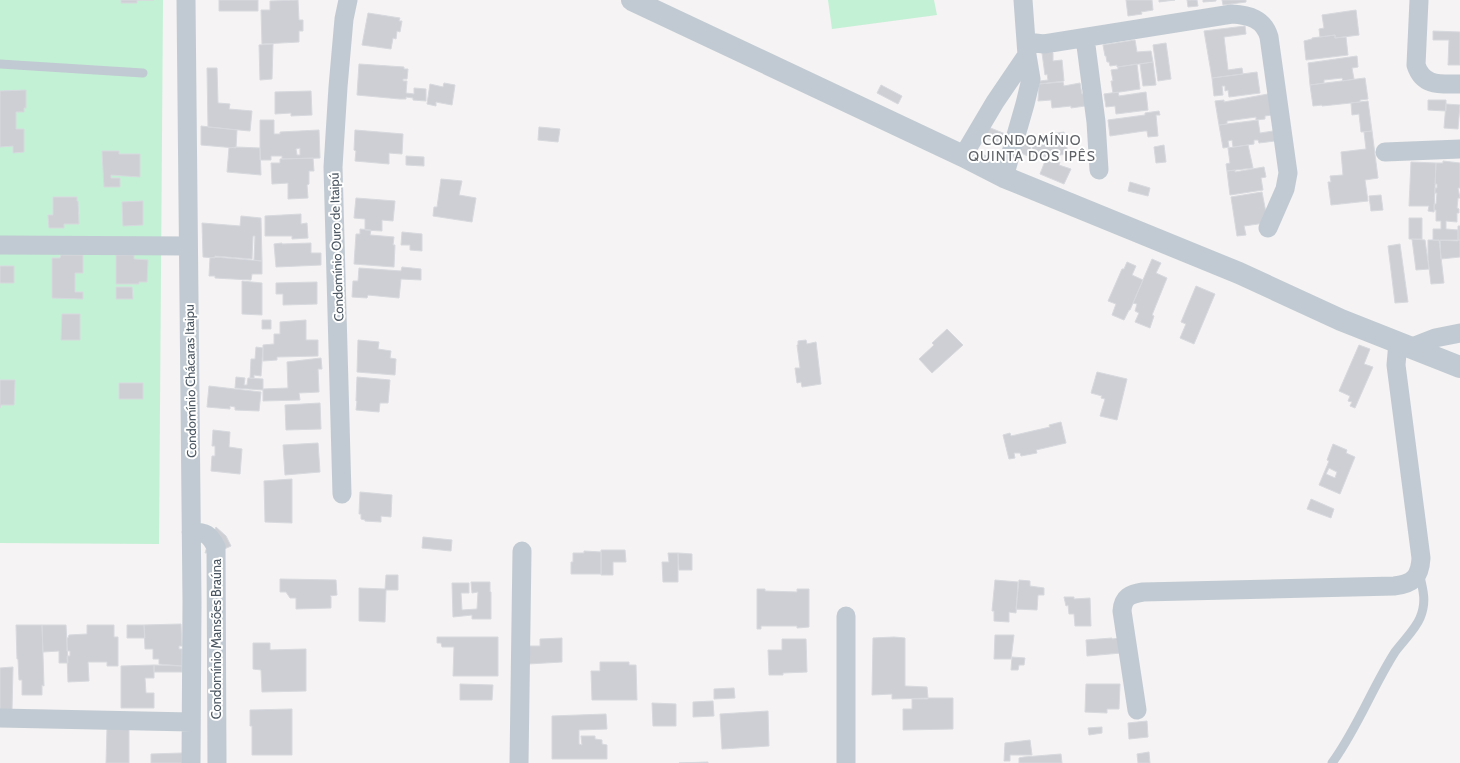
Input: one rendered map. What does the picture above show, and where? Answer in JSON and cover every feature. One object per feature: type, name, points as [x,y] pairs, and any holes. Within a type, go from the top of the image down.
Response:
[{"type":"street","name":"Condomínio Chácaras Itaipu","points":[[186,0],[191,532],[191,763]]},
{"type":"street","name":"Condomínio Ouro de Itaipú","points":[[342,494],[334,167],[338,87],[344,20],[348,0]]},
{"type":"street","points":[[632,0],[1004,176],[1239,273],[1341,320],[1460,366]]},
{"type":"street","points":[[1004,176],[1031,79],[1026,49],[1023,0]]},
{"type":"street","points":[[1419,0],[1416,65],[1418,71],[1424,78],[1434,83],[1460,84]]},
{"type":"street","points":[[963,156],[1026,49],[1044,44],[1232,14],[1246,14],[1254,17],[1264,24],[1269,37],[1288,173],[1285,189],[1268,228]]},
{"type":"street","points":[[1085,38],[1096,122],[1099,170]]},
{"type":"street","points":[[1386,152],[1460,149]]},
{"type":"street","points":[[0,245],[188,246]]},
{"type":"street","points":[[1405,344],[1460,333]]},
{"type":"street","points":[[1138,710],[1122,611],[1123,604],[1132,594],[1143,592],[1394,586],[1408,583],[1415,578],[1419,572],[1421,558],[1396,365],[1405,344]]},
{"type":"street","name":"Condomínio Mansões Braúna","points":[[191,532],[202,532],[212,538],[216,547],[217,763]]},
{"type":"street","points":[[519,763],[522,551]]},
{"type":"street","points":[[846,616],[846,763]]},
{"type":"street","points":[[0,718],[191,722]]},
{"type":"lane","points":[[0,64],[143,73]]},
{"type":"lane","points":[[1332,763],[1348,740],[1374,689],[1396,652],[1420,619],[1424,606],[1424,592],[1419,572]]},
{"type":"green space","points":[[0,0],[163,0],[159,544],[0,543]]},
{"type":"green space","points":[[828,0],[934,0],[937,15],[832,29]]},
{"type":"building","points":[[121,0],[137,0],[137,3],[121,3]]},
{"type":"building","points":[[219,0],[258,0],[258,11],[219,11]]},
{"type":"building","points":[[298,0],[299,20],[303,20],[303,31],[299,31],[299,42],[262,44],[261,10],[270,10],[270,1]]},
{"type":"building","points":[[1126,0],[1152,0],[1153,10],[1141,12],[1142,14],[1128,16]]},
{"type":"building","points":[[1159,0],[1175,0],[1159,2]]},
{"type":"building","points":[[1187,0],[1197,0],[1198,6],[1188,7]]},
{"type":"building","points":[[1203,0],[1216,0],[1216,1],[1203,2]]},
{"type":"building","points":[[1222,0],[1246,0],[1246,2],[1223,5]]},
{"type":"building","points":[[1356,10],[1359,35],[1335,38],[1335,35],[1320,37],[1319,29],[1324,28],[1322,15]]},
{"type":"building","points":[[368,13],[400,18],[399,21],[402,21],[400,32],[397,31],[396,39],[393,38],[391,49],[362,45]]},
{"type":"building","points":[[1245,26],[1246,34],[1224,37],[1228,70],[1242,68],[1243,74],[1212,78],[1204,31]]},
{"type":"building","points":[[1433,31],[1460,32],[1460,65],[1448,65],[1449,40],[1433,40]]},
{"type":"building","points":[[1335,35],[1335,38],[1346,37],[1348,55],[1306,60],[1304,41],[1312,38]]},
{"type":"building","points":[[1135,40],[1137,52],[1151,51],[1153,62],[1117,67],[1117,65],[1110,66],[1105,56],[1103,45]]},
{"type":"building","points":[[1166,43],[1171,79],[1158,81],[1153,45]]},
{"type":"building","points":[[273,44],[272,79],[260,80],[259,45]]},
{"type":"building","points":[[1052,52],[1053,61],[1062,60],[1064,81],[1039,84],[1040,81],[1048,80],[1047,74],[1045,75],[1042,53]]},
{"type":"building","points":[[1357,56],[1358,67],[1352,68],[1354,79],[1343,81],[1342,78],[1324,80],[1324,83],[1310,85],[1308,63]]},
{"type":"building","points":[[1153,62],[1156,85],[1143,86],[1140,64]]},
{"type":"building","points":[[359,64],[404,67],[404,69],[408,69],[407,79],[403,79],[403,81],[407,81],[406,93],[414,94],[414,88],[426,89],[426,101],[413,100],[413,98],[406,97],[406,99],[400,99],[357,95]]},
{"type":"building","points":[[1137,64],[1140,89],[1113,93],[1111,70],[1118,69],[1118,67]]},
{"type":"building","points":[[207,68],[217,68],[218,103],[230,104],[229,109],[252,111],[250,131],[208,127]]},
{"type":"building","points":[[1257,72],[1260,93],[1229,97],[1228,90],[1225,91],[1225,86],[1222,86],[1223,95],[1214,96],[1212,78]]},
{"type":"building","points":[[1365,78],[1368,99],[1360,100],[1360,102],[1313,106],[1310,85]]},
{"type":"building","points":[[1063,82],[1064,86],[1080,83],[1082,94],[1084,94],[1085,106],[1052,108],[1051,100],[1038,101],[1039,84]]},
{"type":"building","points":[[444,83],[455,85],[452,105],[436,102],[436,106],[427,104],[430,84],[443,87]]},
{"type":"building","points":[[881,85],[902,96],[898,104],[877,93]]},
{"type":"building","points":[[26,90],[26,108],[24,108],[24,112],[16,112],[16,129],[24,129],[24,152],[13,153],[13,146],[0,147],[0,91]]},
{"type":"building","points":[[311,91],[312,115],[291,116],[291,113],[275,114],[275,92]]},
{"type":"building","points":[[1118,92],[1119,96],[1146,92],[1148,110],[1116,114],[1115,106],[1106,107],[1104,94]]},
{"type":"building","points":[[1268,94],[1272,115],[1265,116],[1265,119],[1256,120],[1256,117],[1227,121],[1227,124],[1219,125],[1215,101],[1224,100],[1224,102]]},
{"type":"building","points":[[1428,100],[1446,100],[1446,111],[1428,110]]},
{"type":"building","points":[[1368,101],[1372,131],[1361,132],[1359,114],[1352,115],[1351,103]]},
{"type":"building","points":[[1446,104],[1460,105],[1458,129],[1444,128]]},
{"type":"building","points":[[1159,111],[1160,115],[1156,115],[1158,136],[1148,137],[1147,131],[1144,131],[1110,136],[1108,120],[1145,115],[1145,113]]},
{"type":"building","points":[[260,120],[274,120],[274,134],[280,134],[280,132],[319,130],[320,158],[282,159],[282,156],[271,156],[271,160],[260,160]],"holes":[[[300,148],[300,155],[297,155],[296,149]]]},
{"type":"building","points":[[1258,120],[1260,133],[1273,131],[1275,141],[1259,143],[1258,140],[1254,140],[1254,144],[1233,147],[1232,140],[1228,141],[1229,147],[1223,148],[1219,125]]},
{"type":"building","points":[[983,125],[1013,137],[1008,147],[986,138],[985,140],[978,137]]},
{"type":"building","points":[[201,126],[237,130],[236,148],[201,145]]},
{"type":"building","points":[[539,127],[560,129],[558,142],[538,140]]},
{"type":"building","points":[[355,130],[403,134],[402,154],[389,153],[389,164],[355,161]]},
{"type":"building","points":[[1372,131],[1378,178],[1365,180],[1368,201],[1331,205],[1328,182],[1331,182],[1330,176],[1343,175],[1341,152],[1366,149],[1364,132]]},
{"type":"building","points":[[1064,132],[1068,154],[1034,158],[1032,146],[1030,146],[1032,137]]},
{"type":"building","points":[[1017,138],[1030,143],[1032,158],[1012,149]]},
{"type":"building","points":[[1164,145],[1166,162],[1156,163],[1154,147]]},
{"type":"building","points":[[1248,145],[1253,168],[1227,171],[1226,164],[1230,163],[1228,148]]},
{"type":"building","points":[[229,148],[260,148],[261,175],[227,172]]},
{"type":"building","points":[[102,151],[119,151],[119,154],[140,154],[140,177],[111,175],[111,178],[120,178],[120,187],[104,187]]},
{"type":"building","points":[[406,156],[424,157],[424,166],[406,165]]},
{"type":"building","points":[[1047,156],[1060,162],[1059,165],[1071,169],[1064,184],[1040,174]]},
{"type":"building","points":[[313,158],[314,171],[309,171],[309,184],[307,185],[308,198],[288,199],[288,183],[272,184],[271,163],[280,163],[280,159]]},
{"type":"building","points":[[1443,161],[1460,163],[1460,188],[1458,188],[1460,198],[1458,198],[1457,208],[1459,209],[1459,213],[1457,213],[1457,222],[1446,221],[1446,229],[1458,230],[1458,241],[1433,240],[1433,229],[1441,229],[1441,221],[1436,221],[1436,210],[1434,210],[1437,193],[1435,193],[1435,188],[1437,188],[1437,184],[1435,184],[1436,163],[1443,163]]},
{"type":"building","points":[[1411,162],[1436,163],[1434,212],[1428,211],[1429,206],[1409,206]]},
{"type":"building","points":[[1264,167],[1266,177],[1261,178],[1263,190],[1230,195],[1227,171],[1235,170],[1235,172]]},
{"type":"building","points":[[441,179],[462,181],[459,195],[476,198],[472,222],[433,216],[434,207],[437,207]]},
{"type":"building","points":[[1130,182],[1150,188],[1148,196],[1128,191]]},
{"type":"building","points":[[1262,192],[1267,218],[1265,223],[1244,226],[1246,235],[1237,236],[1231,197]]},
{"type":"building","points":[[1381,195],[1383,210],[1371,211],[1369,196]]},
{"type":"building","points":[[53,197],[77,197],[79,224],[64,224],[64,228],[49,228],[48,215],[53,215]]},
{"type":"building","points":[[356,198],[395,201],[393,221],[382,220],[382,231],[365,230],[365,219],[354,218]]},
{"type":"building","points":[[143,201],[143,225],[123,226],[122,202]]},
{"type":"building","points":[[301,214],[301,224],[307,223],[308,238],[292,239],[292,236],[265,236],[265,216]]},
{"type":"building","points":[[241,216],[261,218],[262,261],[254,260],[255,236],[253,236],[252,259],[215,256],[215,258],[203,257],[202,223],[240,226]]},
{"type":"building","points":[[1409,218],[1422,218],[1422,239],[1409,239]]},
{"type":"building","points":[[1458,226],[1460,226],[1460,240],[1458,240]]},
{"type":"building","points":[[360,229],[371,230],[370,235],[394,237],[394,267],[354,264],[356,234],[360,234]]},
{"type":"building","points":[[402,232],[422,234],[422,251],[410,250],[410,245],[401,245]]},
{"type":"building","points":[[1412,239],[1425,240],[1429,269],[1416,270]]},
{"type":"building","points":[[1428,240],[1439,240],[1444,283],[1431,284],[1428,259]]},
{"type":"building","points":[[1440,240],[1460,240],[1460,257],[1441,259]]},
{"type":"building","points":[[311,243],[311,253],[321,253],[321,265],[276,267],[274,244]]},
{"type":"building","points":[[1400,244],[1408,302],[1395,303],[1388,246]]},
{"type":"building","points":[[61,255],[83,255],[83,273],[75,273],[75,292],[83,292],[83,299],[52,298],[52,258],[60,258]]},
{"type":"building","points":[[116,255],[134,255],[134,259],[148,260],[147,282],[139,282],[139,284],[116,284]]},
{"type":"building","points":[[215,257],[262,261],[262,274],[252,274],[251,280],[215,278],[215,276],[209,276],[210,258]]},
{"type":"building","points":[[1152,259],[1161,263],[1156,273],[1167,278],[1152,315],[1154,316],[1150,328],[1135,322],[1139,313],[1135,311],[1137,304],[1133,303]]},
{"type":"building","points":[[1127,262],[1136,266],[1132,275],[1143,280],[1124,320],[1112,315],[1116,304],[1108,301],[1122,269],[1124,269]]},
{"type":"building","points":[[0,266],[14,266],[14,283],[0,283]]},
{"type":"building","points":[[402,267],[421,269],[421,280],[401,279],[399,298],[368,295],[367,298],[352,297],[353,281],[358,281],[359,268],[401,271]]},
{"type":"building","points":[[242,281],[262,283],[262,315],[242,314]]},
{"type":"building","points":[[317,282],[317,304],[283,305],[283,294],[276,294],[276,283]]},
{"type":"building","points":[[1196,286],[1215,294],[1194,344],[1180,338],[1186,324],[1181,322]]},
{"type":"building","points":[[116,287],[132,287],[133,299],[116,299]]},
{"type":"building","points":[[62,314],[80,314],[80,340],[61,340]]},
{"type":"building","points":[[262,320],[271,320],[271,329],[262,329]]},
{"type":"building","points":[[306,320],[306,340],[318,340],[318,356],[277,357],[277,360],[263,361],[263,345],[274,344],[274,334],[280,334],[280,322]]},
{"type":"building","points":[[947,329],[963,345],[932,373],[919,359],[934,345],[932,343]]},
{"type":"building","points":[[358,340],[379,342],[378,349],[391,351],[390,358],[396,359],[395,375],[357,372]]},
{"type":"building","points":[[806,340],[807,344],[816,342],[821,384],[802,387],[801,382],[797,383],[795,368],[800,368],[797,345],[798,341]]},
{"type":"building","points":[[1359,345],[1370,349],[1364,364],[1373,367],[1355,408],[1350,406],[1352,402],[1348,401],[1350,396],[1339,391]]},
{"type":"building","points":[[256,347],[263,348],[261,376],[254,375],[254,378],[250,378],[251,359],[255,359]]},
{"type":"building","points":[[321,358],[322,369],[318,369],[319,392],[299,393],[300,400],[263,401],[263,389],[288,388],[287,362]]},
{"type":"building","points":[[1097,372],[1127,379],[1117,420],[1100,416],[1105,399],[1101,398],[1102,396],[1091,393]]},
{"type":"building","points":[[236,377],[245,378],[244,385],[247,385],[248,378],[263,379],[263,390],[235,388]]},
{"type":"building","points":[[357,377],[390,380],[388,403],[380,403],[379,412],[356,410]]},
{"type":"building","points":[[0,380],[15,380],[14,405],[1,405],[0,408]]},
{"type":"building","points":[[119,383],[143,383],[143,399],[119,399]]},
{"type":"building","points":[[209,386],[261,392],[259,411],[235,410],[235,407],[230,406],[230,409],[207,407]]},
{"type":"building","points":[[320,403],[321,429],[286,430],[285,405]]},
{"type":"building","points":[[1061,422],[1066,443],[1036,450],[1037,453],[1021,456],[1020,453],[1014,453],[1015,458],[1009,459],[1003,435],[1010,433],[1011,436],[1050,427],[1049,425]]},
{"type":"building","points":[[213,430],[230,432],[229,447],[242,449],[240,474],[211,471],[212,456],[215,456],[215,446],[212,446]]},
{"type":"building","points":[[318,443],[320,472],[285,475],[283,445]]},
{"type":"building","points":[[1333,444],[1347,450],[1346,453],[1355,457],[1340,494],[1319,485],[1329,461],[1327,460]],"holes":[[[1329,468],[1337,472],[1335,478],[1326,474]]]},
{"type":"building","points":[[292,479],[292,523],[265,522],[264,481]]},
{"type":"building","points":[[360,492],[392,495],[391,517],[381,516],[381,522],[365,521],[361,519],[361,514],[359,514]]},
{"type":"building","points":[[1311,499],[1334,509],[1331,518],[1307,509]]},
{"type":"building","points":[[216,527],[226,536],[231,546],[220,551],[205,553],[210,537],[211,538]]},
{"type":"building","points":[[423,537],[452,540],[451,551],[422,548]]},
{"type":"building","points":[[601,550],[625,550],[626,562],[613,562],[613,575],[601,575]]},
{"type":"building","points":[[584,551],[601,552],[601,574],[571,574],[573,553],[584,553]]},
{"type":"building","points":[[668,553],[678,553],[678,582],[663,582],[662,562],[669,562]]},
{"type":"building","points":[[678,553],[692,554],[692,570],[679,570]]},
{"type":"building","points":[[386,575],[398,575],[398,590],[386,590],[385,622],[359,621],[359,588],[385,589]]},
{"type":"building","points":[[280,579],[336,580],[337,595],[330,596],[331,608],[296,609],[296,598],[290,598],[286,592],[280,592]]},
{"type":"building","points":[[995,580],[1018,582],[1016,613],[1009,612],[1009,622],[994,621],[994,611],[992,611]]},
{"type":"building","points":[[1019,580],[1030,581],[1030,586],[1044,588],[1044,595],[1038,595],[1037,610],[1016,609]]},
{"type":"building","points":[[471,582],[490,582],[491,619],[472,619],[472,615],[453,617],[452,583],[469,583],[469,593],[461,593],[462,610],[477,609],[478,592],[472,593]]},
{"type":"building","points":[[757,589],[765,589],[765,591],[797,592],[797,589],[809,589],[809,627],[797,628],[797,626],[761,626],[761,629],[757,629]]},
{"type":"building","points":[[1064,597],[1074,597],[1074,599],[1090,598],[1091,626],[1075,626],[1074,614],[1069,614],[1068,605],[1066,606]]},
{"type":"building","points":[[181,624],[182,646],[179,646],[179,649],[182,649],[182,666],[159,664],[159,659],[153,659],[153,649],[145,649],[144,625]]},
{"type":"building","points":[[16,625],[42,625],[44,686],[42,685],[42,695],[22,695],[22,680],[19,680],[17,659]]},
{"type":"building","points":[[42,625],[66,625],[68,663],[59,663],[59,651],[43,652]]},
{"type":"building","points":[[87,625],[114,625],[114,637],[118,637],[118,666],[107,666],[107,662],[88,662],[89,681],[68,682],[67,656],[70,656],[70,651],[67,651],[67,638],[69,635],[87,634]]},
{"type":"building","points":[[127,625],[144,625],[145,638],[127,638]]},
{"type":"building","points":[[995,635],[1014,635],[1011,659],[994,659]]},
{"type":"building","points":[[437,637],[498,637],[498,676],[453,676],[454,647],[442,647],[441,643],[437,643]]},
{"type":"building","points":[[562,638],[562,662],[528,664],[528,646],[540,646],[540,639]]},
{"type":"building","points":[[873,638],[905,638],[905,686],[927,687],[928,698],[892,699],[892,694],[872,695]]},
{"type":"building","points":[[1120,638],[1121,653],[1087,656],[1086,640]]},
{"type":"building","points":[[782,639],[806,639],[807,672],[769,675],[768,650],[782,650]]},
{"type":"building","points":[[253,643],[270,643],[270,650],[306,649],[306,691],[262,692],[261,670],[253,669]]},
{"type":"building","points":[[1012,657],[1025,658],[1024,665],[1019,665],[1018,670],[1011,670]]},
{"type":"building","points":[[600,662],[629,662],[629,665],[636,665],[637,700],[592,700],[591,671],[600,671]]},
{"type":"building","points":[[154,665],[182,666],[182,672],[154,672]]},
{"type":"building","points":[[154,665],[154,678],[145,678],[146,693],[154,693],[154,708],[121,708],[121,666]]},
{"type":"building","points":[[13,667],[12,710],[0,710],[0,668]]},
{"type":"building","points":[[460,684],[493,685],[492,700],[460,700]]},
{"type":"building","points":[[1086,684],[1120,684],[1119,709],[1107,709],[1107,713],[1085,712]]},
{"type":"building","points":[[734,688],[735,698],[714,699],[714,689]]},
{"type":"building","points":[[953,698],[953,729],[903,730],[903,709],[912,709],[912,699]]},
{"type":"building","points":[[713,701],[714,716],[693,717],[693,702]]},
{"type":"building","points":[[652,703],[676,704],[676,726],[653,726]]},
{"type":"building","points":[[292,709],[292,755],[252,755],[252,726],[250,726],[250,710]]},
{"type":"building","points":[[768,711],[769,746],[722,749],[720,714]]},
{"type":"building","points":[[606,714],[607,729],[579,730],[579,744],[582,745],[581,736],[595,736],[595,739],[602,740],[602,744],[607,745],[607,759],[552,759],[552,716]]},
{"type":"building","points":[[1147,721],[1148,737],[1129,739],[1128,723]]},
{"type":"building","points":[[1102,727],[1102,733],[1089,735],[1088,728]]},
{"type":"building","points":[[107,728],[129,729],[129,763],[106,763]]},
{"type":"building","points":[[1030,740],[1032,755],[1010,755],[1010,761],[1004,761],[1005,743]]},
{"type":"building","points":[[1149,752],[1150,763],[1138,763],[1137,754]]},
{"type":"building","points":[[182,753],[182,763],[151,763],[151,754]]},
{"type":"building","points":[[1061,754],[1062,763],[1019,763],[1019,758]]},
{"type":"building","points":[[708,762],[708,763],[679,763]]},
{"type":"district","name":"CONDOMÍNIO QUINTA DOS IPÊS","points":[[1032,148]]}]
